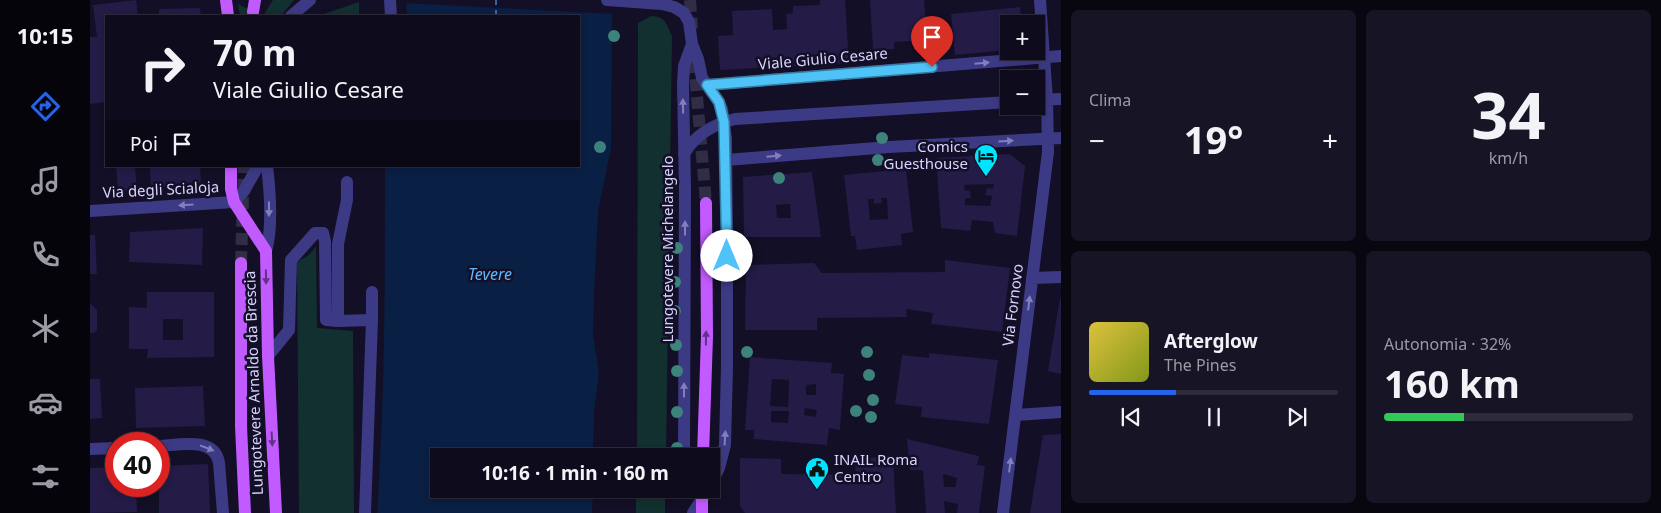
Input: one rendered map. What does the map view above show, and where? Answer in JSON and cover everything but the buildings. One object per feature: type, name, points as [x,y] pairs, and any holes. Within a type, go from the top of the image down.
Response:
[{"type":"main road","points":[[226,0],[228,15]]},
{"type":"main road","name":"Lungotevere Arnaldo da Brescia","points":[[231,167],[231,189],[234,202],[266,251],[268,356],[276,513]]},
{"type":"main road","points":[[703,448],[707,336],[706,203]]},
{"type":"main road","name":"Lungotevere Arnaldo da Brescia","points":[[241,263],[241,426],[245,513]]},
{"type":"main road","points":[[702,513],[703,498]]},
{"type":"main road","points":[[704,498],[706,513]]},
{"type":"street","points":[[292,15],[310,0]]},
{"type":"street","points":[[390,0],[391,15]]},
{"type":"street","name":"Lungotevere Michelangelo","points":[[606,0],[652,3],[669,6],[684,13],[689,22],[692,44],[697,54],[702,78],[719,102],[724,122],[726,160],[727,366],[724,445],[720,463]]},
{"type":"street","name":"Via Fornovo","points":[[1040,0],[1041,15]]},
{"type":"street","name":"Lungotevere Michelangelo","points":[[684,448],[683,74],[692,44]]},
{"type":"street","name":"Viale Giulio Cesare","points":[[1045,58],[1061,56]]},
{"type":"street","name":"Viale Giulio Cesare","points":[[707,85],[1019,60]]},
{"type":"street","points":[[1045,100],[1061,99]]},
{"type":"street","points":[[684,154],[696,138],[724,122],[754,117],[1000,103]]},
{"type":"street","name":"Via Fornovo","points":[[1003,513],[1032,278],[1055,138],[1045,111]]},
{"type":"street","points":[[726,160],[888,147],[1055,138]]},
{"type":"street","points":[[234,202],[244,191],[257,167]]},
{"type":"street","name":"Lungotevere Arnaldo da Brescia","points":[[266,251],[269,237],[267,167]]},
{"type":"street","points":[[338,321],[338,244],[348,200],[347,182]]},
{"type":"street","name":"Via degli Scialoja","points":[[90,211],[234,202]]},
{"type":"street","points":[[268,356],[289,330],[291,260],[316,233],[323,233],[325,241],[326,320],[372,320]]},
{"type":"street","points":[[1032,278],[1061,276]]},
{"type":"street","points":[[365,513],[372,292]]},
{"type":"street","points":[[1016,415],[1061,412]]},
{"type":"street","points":[[170,446],[204,445],[214,451],[219,463],[223,513]]},
{"type":"street","points":[[90,449],[105,448]]},
{"type":"street","points":[[693,513],[700,498]]},
{"type":"green space","points":[[273,0],[294,0],[282,15],[264,15]]},
{"type":"green space","points":[[359,2],[359,15],[321,15]]},
{"type":"green space","points":[[238,4],[261,15],[240,15]]},
{"type":"green space","points":[[651,16],[663,19],[672,36],[666,448],[637,448],[638,23]]},
{"type":"green space","points":[[316,246],[317,328],[353,331],[354,513],[299,513],[297,262],[309,255]]},
{"type":"green space","points":[[636,498],[665,498],[665,513],[636,513]]},
{"type":"water","name":"Tevere","points":[[406,0],[612,0],[611,148],[598,211],[594,293],[593,335],[599,373],[594,411],[593,448],[430,448],[430,498],[593,498],[592,513],[377,513],[383,383],[385,167],[580,167],[580,15],[407,15]]},
{"type":"pier","points":[[404,0],[615,0],[615,14],[404,3]]},
{"type":"ferry route","points":[[496,0],[496,15]]},
{"type":"tunnel","points":[[690,0],[692,29]]},
{"type":"tunnel","points":[[694,61],[706,203]]},
{"type":"tunnel","points":[[241,263],[244,167]]},
{"type":"place","name":"Comics Guesthouse","points":[[986,177]]},
{"type":"place","name":"INAIL Roma Centro","points":[[817,490]]},
{"type":"route","points":[[727,256],[726,140],[724,122],[719,102],[707,85],[932,67]]}]
